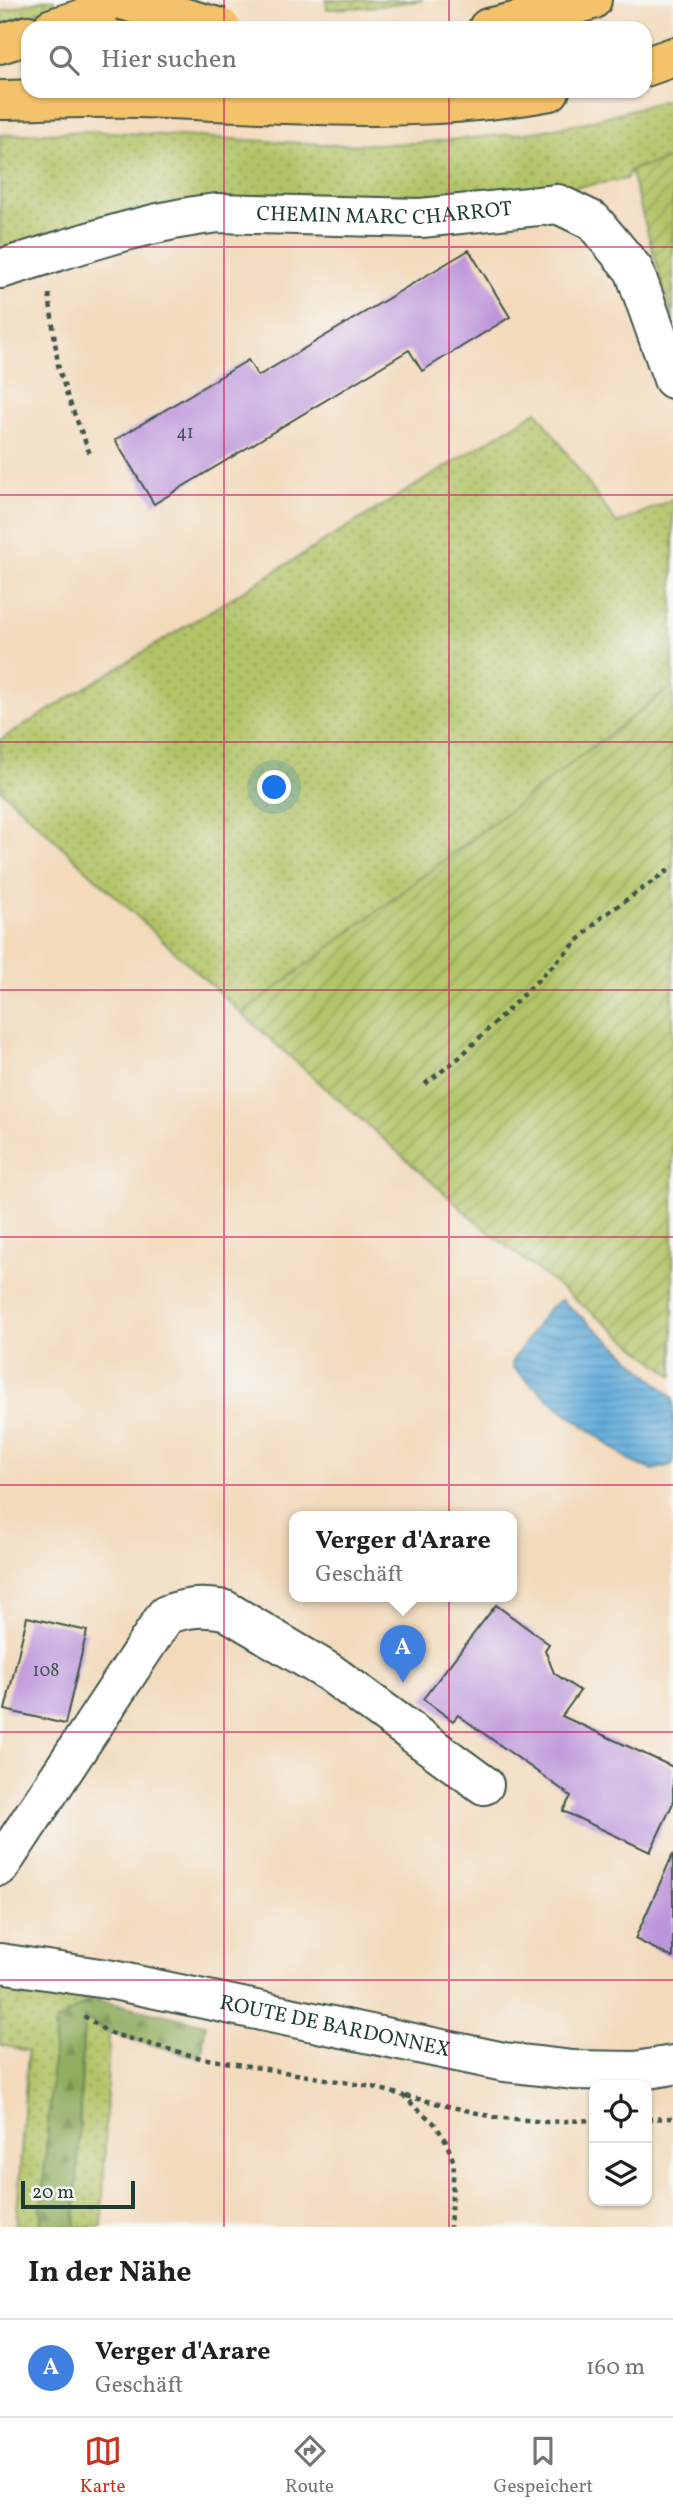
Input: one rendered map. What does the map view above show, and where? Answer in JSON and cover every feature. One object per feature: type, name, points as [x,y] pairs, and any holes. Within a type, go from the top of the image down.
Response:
[{"type":"highway","points":[[121,0],[196,21]]},
{"type":"highway","points":[[75,21],[143,0]]},
{"type":"highway","points":[[519,21],[592,0]]},
{"type":"highway","points":[[0,44],[21,37]]},
{"type":"highway","points":[[652,64],[673,57]]},
{"type":"highway","points":[[0,100],[137,98],[332,107],[410,107],[507,98]]},
{"type":"street","name":"CHEMIN MARC CHARROT","points":[[0,269],[150,224],[218,213],[421,218],[558,204],[593,220],[634,270],[673,379]]},
{"type":"street","points":[[0,1866],[166,1615],[184,1608],[208,1606],[225,1610],[329,1672],[484,1785]]},
{"type":"street","name":"ROUTE DE BARDONNEX","points":[[0,1963],[164,1991],[504,2062],[573,2070],[636,2071],[673,2065]]},
{"type":"path","points":[[38,258],[49,295],[58,365],[90,454]]},
{"type":"path","points":[[425,1084],[460,1057],[602,917],[673,867]]},
{"type":"path","points":[[49,1971],[84,2017],[108,2033],[201,2058],[373,2087],[494,2118],[545,2122],[589,2120]]},
{"type":"path","points":[[402,2095],[434,2123],[446,2141],[454,2163],[450,2227]]},
{"type":"path","points":[[652,2119],[673,2118]]},
{"type":"green space","points":[[42,0],[54,0],[56,7],[0,24],[0,12]]},
{"type":"green space","points":[[326,0],[423,0],[327,9]]},
{"type":"green space","points":[[673,98],[673,158],[630,170],[626,179],[520,196],[0,253],[0,135],[92,131],[337,145],[417,143],[535,132],[586,122]]},
{"type":"green space","points":[[673,158],[673,322],[630,170]]},
{"type":"green space","points":[[537,411],[617,524],[673,499],[673,686],[242,1014],[0,789],[0,740]]},
{"type":"green space","points":[[673,686],[673,1376],[486,1230],[242,1014]]},
{"type":"green space","points":[[0,1986],[92,1999],[56,2023],[40,2227],[16,2227],[28,2051],[0,2045]]},
{"type":"green space","points":[[92,1999],[206,2024],[201,2058],[109,2033],[84,2017],[75,2227],[40,2227],[56,2022]]},
{"type":"green space","points":[[84,2017],[109,2033],[102,2227],[75,2227]]},
{"type":"water","points":[[561,1300],[673,1398],[671,1465],[653,1470],[632,1462],[556,1405],[512,1367],[513,1360],[548,1309]]},
{"type":"building","points":[[469,250],[510,317],[422,371],[409,350],[154,504],[115,440],[248,360],[258,376]]},
{"type":"building","points":[[496,1605],[549,1644],[545,1650],[554,1673],[580,1691],[562,1716],[673,1767],[673,1803],[650,1852],[563,1811],[571,1796],[458,1715],[453,1721],[423,1699]]},
{"type":"building","points":[[27,1617],[87,1631],[65,1724],[5,1710]]},
{"type":"building","points":[[673,1854],[673,1958],[635,1939]]},
{"type":"place","name":"Verger d'Arare","points":[[403,1683]]}]
